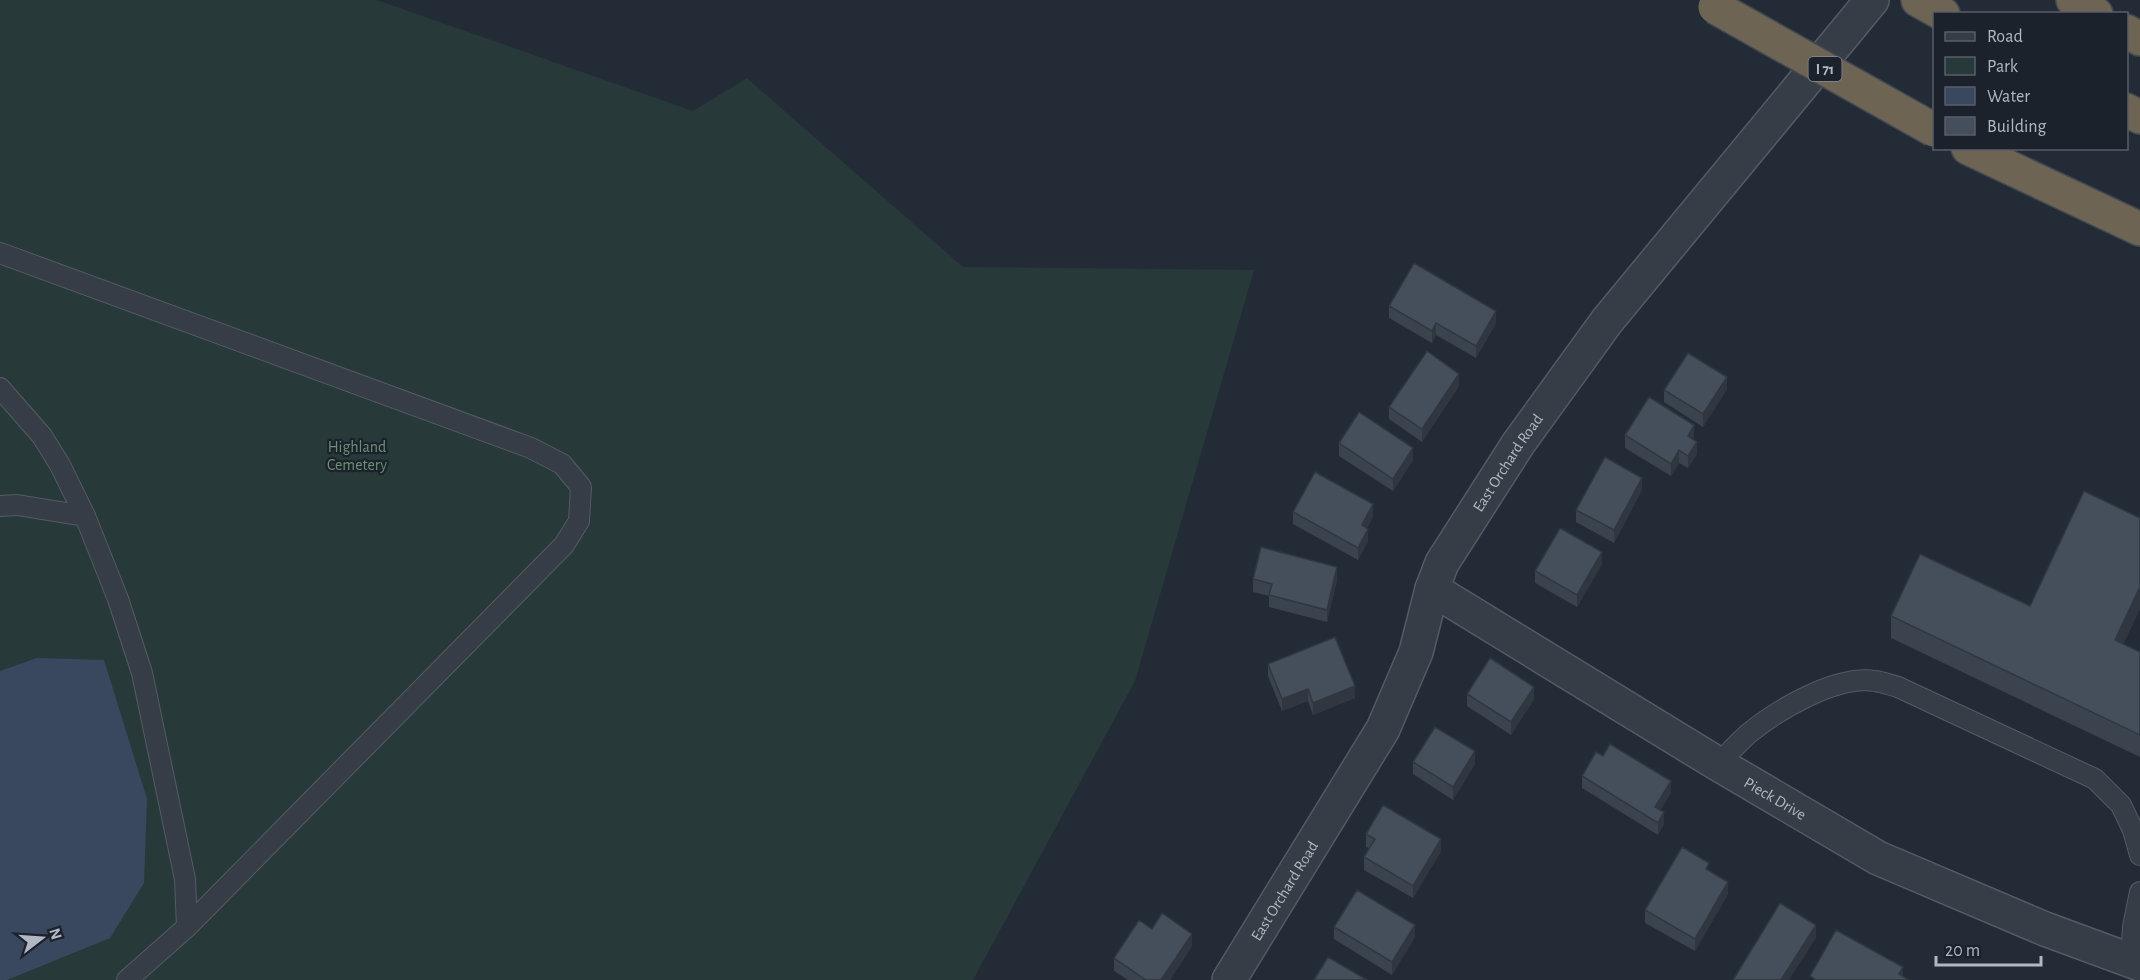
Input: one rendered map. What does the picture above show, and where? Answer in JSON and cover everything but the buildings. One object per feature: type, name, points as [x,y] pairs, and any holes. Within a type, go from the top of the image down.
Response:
[{"type":"highway","points":[[1918,0],[1939,12]]},
{"type":"highway","points":[[2073,0],[2093,12]]},
{"type":"highway","name":"I 71","points":[[1709,4],[1933,129]]},
{"type":"highway","points":[[1975,153],[2140,229]]},
{"type":"street","name":"East Orchard Road","points":[[1229,980],[1383,729],[1416,652],[1432,589],[1442,563],[1518,444],[1606,321],[1872,0]]},
{"type":"street","name":"Pieck Drive","points":[[1432,589],[1718,764],[1878,858],[2045,929],[2135,962]]},
{"type":"lane","points":[[0,253],[531,448],[562,464],[581,487],[579,521],[564,545],[187,927],[127,980]]},
{"type":"lane","points":[[0,388],[42,436],[60,465],[85,516],[118,598],[142,673],[185,879],[187,927]]},
{"type":"lane","points":[[0,506],[17,506],[85,516]]},
{"type":"lane","points":[[1718,764],[1748,735],[1780,712],[1822,691],[1847,683],[1874,680],[1898,687],[2095,779],[2121,805],[2133,830],[2140,855]]},
{"type":"lane","points":[[2135,962],[2133,927],[2140,893]]},
{"type":"green space","name":"Highland Cemetery","points":[[0,0],[377,0],[693,111],[747,78],[963,267],[1254,270],[1135,681],[973,980],[0,980]]},
{"type":"water","points":[[37,658],[104,660],[147,799],[144,883],[110,938],[7,980],[0,980],[0,671]]}]
